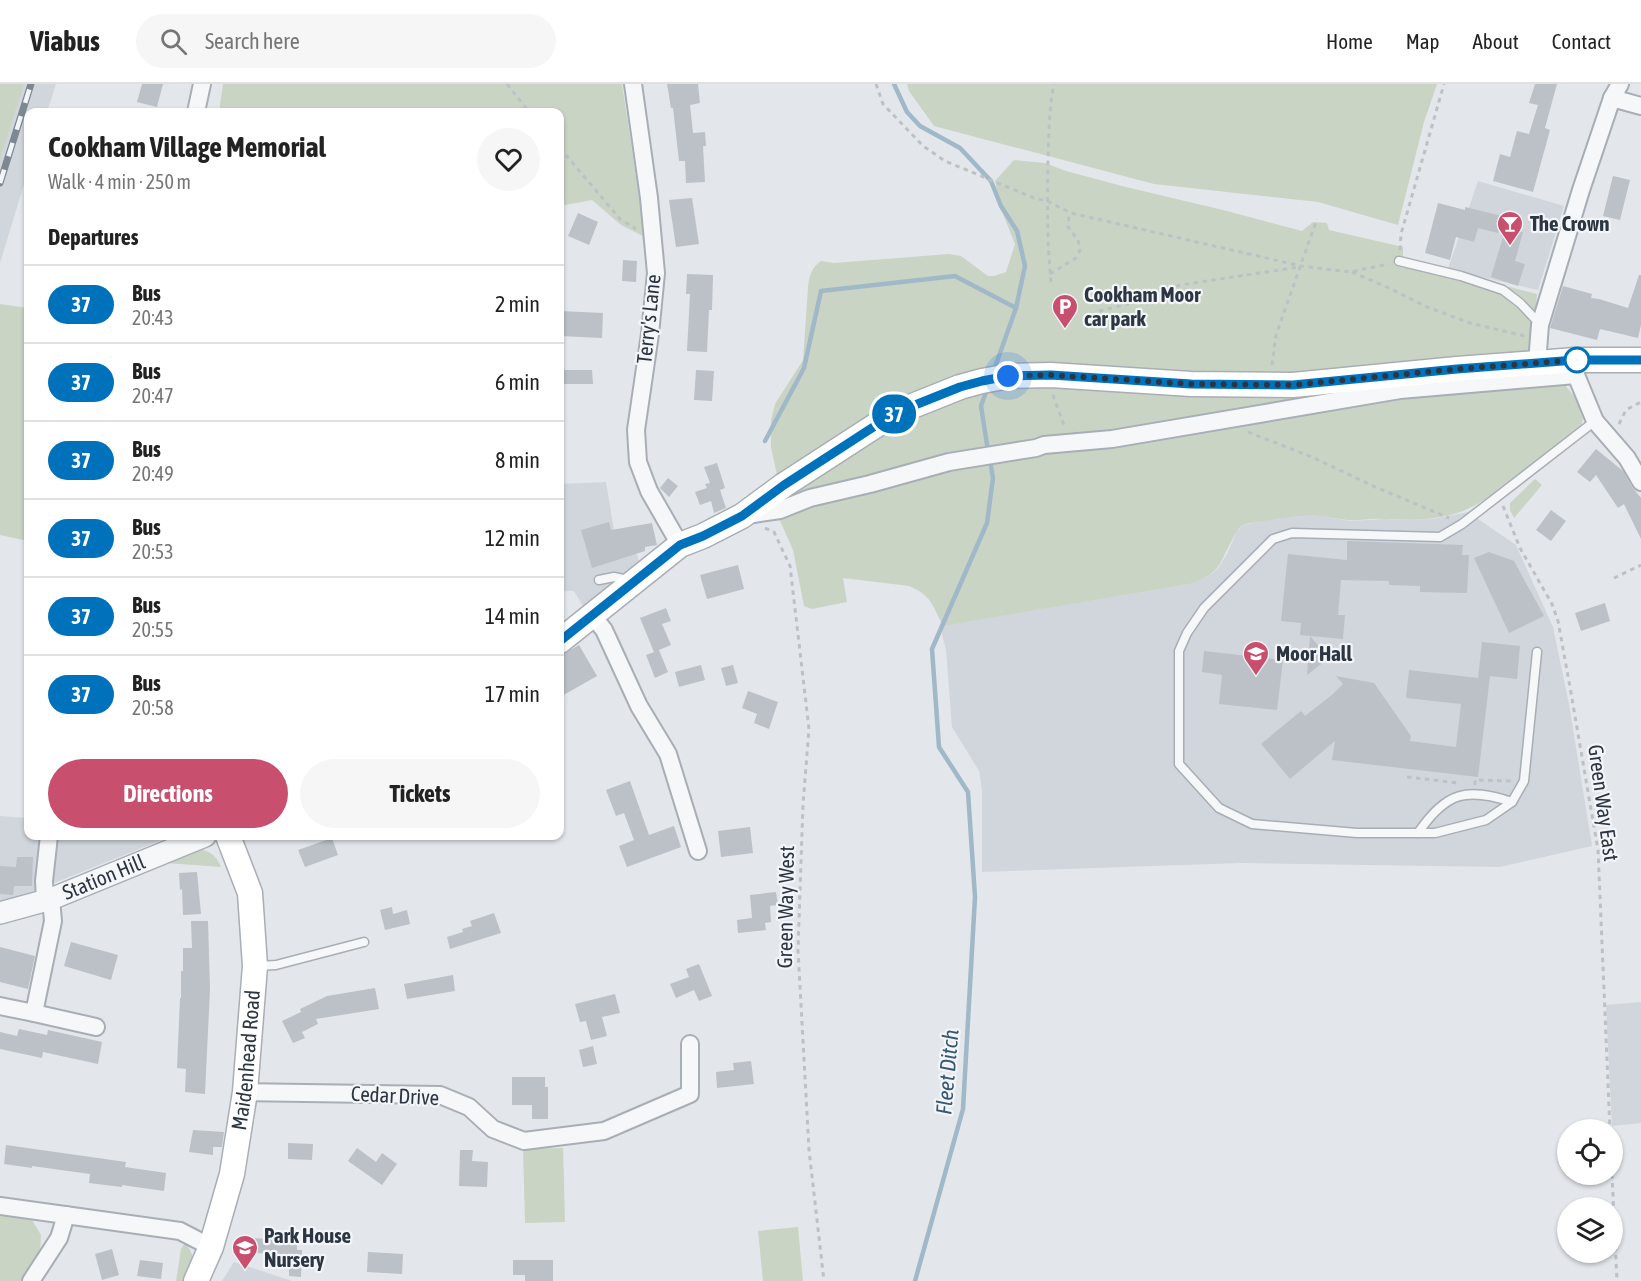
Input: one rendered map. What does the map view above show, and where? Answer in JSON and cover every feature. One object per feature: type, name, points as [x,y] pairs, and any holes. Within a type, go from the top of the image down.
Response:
[{"type":"main road","points":[[564,638],[680,545],[742,516],[784,485],[895,413],[960,387],[1008,376],[1052,372],[1191,384],[1293,385],[1537,363],[1576,368],[1641,360]]},
{"type":"main road","name":"Maidenhead Road","points":[[196,1281],[211,1247],[232,1174],[245,1092],[255,966],[250,893],[230,840]]},
{"type":"street","points":[[197,108],[202,84]]},
{"type":"street","name":"Terry's Lane","points":[[633,84],[649,198],[656,273],[650,334],[636,429],[638,462],[649,491],[680,545]]},
{"type":"street","points":[[1537,363],[1540,325],[1581,190],[1616,91],[1641,106]]},
{"type":"street","points":[[742,516],[780,510],[810,498],[949,462],[1044,445],[1112,439],[1400,390],[1576,368],[1595,421],[1627,458],[1641,482]]},
{"type":"street","points":[[592,615],[604,630],[639,706],[668,754],[698,851]]},
{"type":"street","points":[[34,1013],[53,921],[44,881],[49,840]]},
{"type":"street","name":"Station Hill","points":[[0,913],[48,900],[195,840]]},
{"type":"street","points":[[0,1006],[96,1027]]},
{"type":"street","name":"Cedar Drive","points":[[245,1092],[440,1095],[469,1107],[493,1129],[524,1141],[604,1131],[690,1094],[690,1044]]},
{"type":"street","points":[[0,1206],[180,1231],[211,1247]]},
{"type":"street","points":[[31,1281],[59,1238],[66,1215]]},
{"type":"lane","points":[[1399,261],[1461,276],[1503,290],[1520,303],[1540,325]]},
{"type":"lane","points":[[1537,652],[1524,782],[1512,802],[1486,820],[1435,833],[1357,833],[1252,824],[1219,808],[1179,764],[1179,651],[1187,633],[1204,608],[1273,539],[1292,533],[1440,537],[1462,524],[1595,421]]},
{"type":"lane","points":[[599,580],[614,577],[633,582]]},
{"type":"lane","points":[[1418,833],[1443,804],[1455,797],[1465,794],[1495,797],[1512,802]]},
{"type":"lane","points":[[255,966],[276,965],[364,942]]},
{"type":"path","points":[[507,84],[527,108]]},
{"type":"path","points":[[876,84],[884,104],[923,146],[945,161],[1034,198],[1047,201],[1071,213],[1301,266],[1350,272],[1391,289],[1427,308],[1470,323],[1524,336]]},
{"type":"path","points":[[1051,282],[1047,238],[1047,201],[1050,104],[1054,84]]},
{"type":"path","points":[[1350,272],[1399,261],[1401,234],[1444,84]]},
{"type":"path","points":[[564,153],[620,219],[653,239]]},
{"type":"path","points":[[1050,274],[1076,258],[1080,250],[1078,240],[1068,226],[1071,213]]},
{"type":"path","points":[[1270,385],[1276,335],[1317,219]]},
{"type":"path","points":[[1099,311],[1132,303],[1180,285],[1301,266]]},
{"type":"path","points":[[1052,372],[1050,387],[1064,427]]},
{"type":"path","points":[[1610,438],[1626,410],[1641,402]]},
{"type":"path","points":[[1239,418],[1248,432],[1312,457],[1462,524]]},
{"type":"path","name":"Green Way East","points":[[1499,496],[1520,548],[1552,604],[1558,621],[1570,687],[1598,850],[1610,1119]]},
{"type":"path","name":"Green Way West","points":[[776,538],[790,566],[809,729],[803,804],[798,950],[809,1150],[824,1281]]},
{"type":"path","points":[[1614,578],[1641,565]]},
{"type":"path","points":[[1407,777],[1463,784]]},
{"type":"path","points":[[1474,785],[1475,780],[1524,782]]},
{"type":"path","points":[[1613,1185],[1617,1281]]},
{"type":"shaded area","points":[[0,84],[56,84],[48,108],[24,108],[24,184],[0,263]]},
{"type":"shaded area","points":[[1478,181],[1564,206],[1538,290],[1448,269]]},
{"type":"shaded area","points":[[606,482],[616,543],[632,539],[641,567],[586,611],[574,591],[564,591],[564,484]]},
{"type":"shaded area","name":"Moor Hall","points":[[1468,512],[1516,545],[1553,627],[1569,704],[1592,846],[1500,867],[1240,863],[982,872],[982,790],[979,771],[952,727],[946,650],[940,626],[1190,584],[1213,573],[1218,568],[1237,531],[1243,525],[1283,517],[1321,516],[1350,521],[1397,520],[1433,519]]},
{"type":"shaded area","points":[[0,816],[24,818],[24,840],[42,840],[35,891],[0,901]]},
{"type":"shaded area","points":[[54,840],[162,840],[49,885]]},
{"type":"shaded area","points":[[1641,1002],[1641,1123],[1623,1125],[1623,1119],[1612,1119],[1606,1005]]},
{"type":"shaded area","name":"Park House Nursery","points":[[234,1262],[292,1281],[222,1281]]},
{"type":"green space","points":[[0,84],[24,84],[0,159]]},
{"type":"green space","points":[[223,84],[622,84],[645,237],[621,225],[592,200],[564,205],[564,108],[220,108]]},
{"type":"green space","points":[[907,84],[1437,84],[1424,122],[1398,225],[1318,202],[1154,184],[934,126],[909,91]]},
{"type":"green space","points":[[1014,160],[1045,163],[1126,187],[1302,231],[1313,222],[1327,223],[1329,230],[1403,247],[1403,263],[1440,269],[1537,294],[1534,337],[1557,375],[1577,400],[1583,414],[1582,424],[1570,436],[1472,507],[1430,519],[1352,520],[1301,516],[1246,524],[1236,532],[1214,571],[1205,578],[1190,584],[943,626],[927,597],[909,586],[843,578],[847,602],[812,609],[804,606],[793,550],[765,487],[777,475],[771,447],[771,420],[775,404],[803,360],[808,287],[812,272],[821,261],[834,263],[949,254],[961,256],[988,276],[1006,272],[1015,244],[1001,209],[995,181]]},
{"type":"green space","points":[[0,304],[24,307],[24,540],[0,535]]},
{"type":"green space","points":[[1535,479],[1542,485],[1514,518],[1510,510],[1510,503]]},
{"type":"green space","points":[[194,849],[210,853],[221,867],[166,863]]},
{"type":"green space","points":[[563,1148],[565,1222],[525,1223],[523,1149]]},
{"type":"green space","points":[[0,1212],[32,1220],[41,1235],[40,1253],[22,1281],[0,1281]]},
{"type":"green space","points":[[798,1227],[803,1281],[763,1281],[758,1231]]},
{"type":"green space","points":[[185,1243],[193,1257],[192,1266],[186,1281],[176,1281],[181,1249]]},
{"type":"building","points":[[142,84],[163,84],[157,107],[137,102]]},
{"type":"building","points":[[667,84],[698,84],[700,103],[690,105],[693,133],[705,132],[706,146],[703,146],[705,182],[686,183],[685,161],[679,161],[673,108],[671,108]]},
{"type":"building","points":[[1535,84],[1557,84],[1545,128],[1550,130],[1533,192],[1493,181],[1500,154],[1510,157],[1517,131],[1529,134],[1538,105],[1529,103]]},
{"type":"building","points":[[1613,176],[1630,180],[1620,220],[1603,216]]},
{"type":"building","points":[[692,198],[699,244],[676,247],[669,200]]},
{"type":"building","points":[[1438,203],[1502,216],[1498,233],[1478,228],[1474,242],[1456,237],[1450,260],[1425,253]]},
{"type":"building","points":[[578,213],[598,222],[589,245],[568,236]]},
{"type":"building","name":"The Crown","points":[[1506,227],[1523,232],[1515,261],[1525,264],[1518,286],[1491,277]]},
{"type":"building","points":[[623,260],[637,261],[636,282],[622,281]]},
{"type":"building","points":[[687,274],[713,275],[707,352],[687,351],[690,294],[686,294]]},
{"type":"building","points":[[1639,275],[1641,275],[1641,325],[1638,338],[1600,329],[1597,340],[1550,328],[1563,286],[1592,294],[1591,298],[1628,308]]},
{"type":"building","points":[[564,311],[603,313],[602,338],[564,336]]},
{"type":"building","points":[[564,370],[592,370],[593,384],[564,384]]},
{"type":"building","points":[[696,370],[714,371],[712,401],[694,400]]},
{"type":"building","points":[[1596,449],[1623,471],[1641,498],[1641,539],[1624,504],[1618,508],[1596,475],[1590,482],[1577,472]]},
{"type":"building","points":[[717,463],[725,488],[720,490],[726,508],[714,513],[711,501],[700,505],[695,492],[707,488],[705,484],[710,483],[704,467]]},
{"type":"building","points":[[668,478],[678,486],[669,497],[660,488]]},
{"type":"building","points":[[1551,510],[1566,521],[1551,541],[1536,530]]},
{"type":"building","points":[[609,522],[611,530],[652,523],[657,545],[645,547],[645,551],[592,568],[581,530]]},
{"type":"building","points":[[1347,541],[1463,545],[1462,555],[1469,555],[1467,593],[1420,592],[1420,586],[1389,585],[1389,581],[1341,580],[1338,615],[1345,615],[1343,639],[1300,635],[1301,623],[1281,621],[1288,554],[1347,560]]},
{"type":"building","points":[[1489,552],[1514,561],[1544,616],[1509,633],[1474,558]]},
{"type":"building","points":[[738,565],[744,589],[707,599],[700,575]]},
{"type":"building","points":[[1605,603],[1610,621],[1581,631],[1575,613]]},
{"type":"building","points":[[666,608],[671,621],[662,624],[671,645],[659,650],[668,672],[655,678],[646,655],[654,652],[640,618]]},
{"type":"building","points":[[1310,636],[1329,658],[1307,675]]},
{"type":"building","points":[[1482,642],[1520,646],[1517,679],[1490,676],[1478,777],[1332,760],[1335,741],[1290,779],[1261,744],[1301,711],[1305,716],[1333,694],[1343,684],[1336,676],[1374,683],[1411,736],[1410,741],[1456,747],[1461,704],[1406,698],[1409,670],[1478,678]]},
{"type":"building","points":[[579,645],[597,676],[564,695],[564,654]]},
{"type":"building","points":[[1204,651],[1283,660],[1277,710],[1219,704],[1222,675],[1202,672]]},
{"type":"building","points":[[701,665],[705,680],[679,687],[675,672]]},
{"type":"building","points":[[733,665],[738,683],[726,686],[721,668]]},
{"type":"building","points":[[748,691],[778,702],[769,729],[754,723],[757,714],[742,708]]},
{"type":"building","points":[[630,781],[649,835],[674,826],[681,847],[627,867],[619,846],[634,840],[624,813],[616,816],[606,790]]},
{"type":"building","points":[[750,827],[753,853],[721,857],[718,831]]},
{"type":"building","points":[[333,840],[338,855],[305,867],[298,850]]},
{"type":"building","points":[[17,857],[33,857],[32,886],[14,886],[13,895],[0,894],[0,866],[16,867]]},
{"type":"building","points":[[197,872],[201,914],[183,915],[179,873]]},
{"type":"building","points":[[776,892],[778,905],[770,906],[771,922],[765,923],[766,930],[738,933],[737,920],[752,918],[750,895]]},
{"type":"building","points":[[392,907],[393,914],[407,910],[410,924],[385,930],[380,910]]},
{"type":"building","points":[[494,913],[501,933],[450,949],[447,937],[463,932],[462,929],[472,926],[470,921]]},
{"type":"building","points":[[191,921],[208,921],[210,989],[205,1094],[185,1092],[186,1069],[177,1068],[183,948],[192,948]]},
{"type":"building","points":[[71,942],[118,955],[111,980],[64,966]]},
{"type":"building","points":[[0,947],[35,956],[28,989],[0,982]]},
{"type":"building","points":[[699,964],[712,996],[699,1001],[694,990],[676,998],[670,984],[689,977],[686,969]]},
{"type":"building","points":[[453,975],[455,991],[407,999],[404,984]]},
{"type":"building","points":[[375,988],[379,1009],[316,1019],[318,1024],[302,1032],[305,1038],[293,1043],[282,1021],[327,996]]},
{"type":"building","points":[[615,994],[620,1013],[602,1017],[607,1036],[591,1040],[586,1021],[580,1022],[575,1004]]},
{"type":"building","points":[[19,1029],[47,1035],[48,1030],[102,1042],[98,1064],[43,1052],[42,1058],[0,1049],[0,1032],[17,1036]]},
{"type":"building","points":[[593,1046],[597,1064],[583,1067],[579,1050]]},
{"type":"building","points":[[751,1061],[754,1084],[717,1088],[716,1072],[734,1070],[733,1063]]},
{"type":"building","points":[[512,1077],[545,1077],[545,1087],[548,1087],[548,1119],[532,1119],[532,1105],[512,1105]]},
{"type":"building","points":[[193,1130],[224,1132],[222,1147],[213,1147],[213,1155],[189,1152]]},
{"type":"building","points":[[288,1143],[313,1144],[312,1160],[288,1159]]},
{"type":"building","points":[[6,1145],[126,1162],[125,1167],[166,1173],[164,1191],[89,1183],[90,1174],[4,1164]]},
{"type":"building","points":[[357,1148],[376,1162],[382,1153],[397,1164],[382,1185],[348,1161]]},
{"type":"building","points":[[460,1150],[473,1150],[472,1161],[488,1162],[487,1187],[459,1186]]},
{"type":"building","points":[[245,1238],[297,1240],[297,1250],[302,1250],[301,1277],[289,1276],[289,1255],[244,1252]]},
{"type":"building","points":[[112,1249],[119,1275],[102,1280],[95,1254]]},
{"type":"building","points":[[368,1252],[403,1254],[402,1274],[367,1272]]},
{"type":"building","points":[[140,1260],[163,1263],[161,1279],[137,1276]]},
{"type":"building","points":[[513,1260],[553,1260],[553,1281],[525,1281],[525,1275],[513,1275]]},
{"type":"waterway","points":[[894,84],[907,112],[920,126],[960,148],[991,181],[1001,206],[1017,231],[1025,266],[1016,308],[994,370]]},
{"type":"waterway","points":[[765,441],[804,368],[821,291],[955,276],[1016,308]]},
{"type":"waterway","points":[[987,389],[981,406],[988,451]]},
{"type":"waterway","name":"Fleet Ditch","points":[[915,1281],[963,1109],[975,897],[968,792],[939,747],[932,649],[987,523],[993,478],[990,460]]},
{"type":"railway","points":[[0,183],[31,84]]},
{"type":"bus line","name":"37","points":[[564,638],[680,545],[742,516],[784,485],[895,413],[924,400],[982,381],[1008,376],[1051,375],[1191,384],[1293,385],[1575,360],[1641,360]]},
{"type":"place","name":"The Crown","points":[[1510,247]]},
{"type":"place","name":"Cookham Moor car park","points":[[1065,330]]},
{"type":"place","name":"Moor Hall","points":[[1256,677]]},
{"type":"place","name":"Park House Nursery","points":[[245,1271]]},
{"type":"route","points":[[1008,376],[1051,375],[1191,384],[1293,385],[1577,360]]}]
